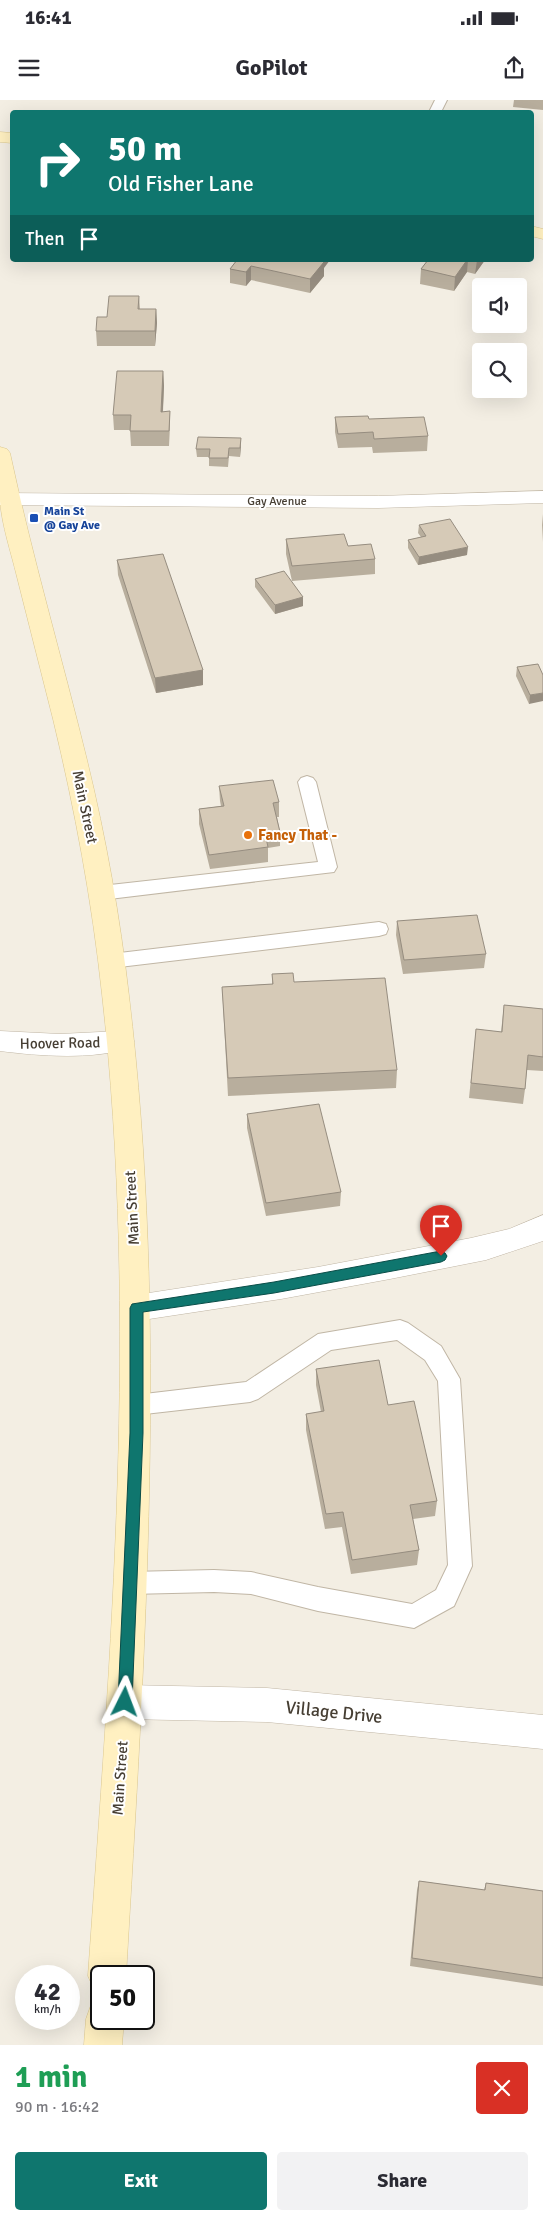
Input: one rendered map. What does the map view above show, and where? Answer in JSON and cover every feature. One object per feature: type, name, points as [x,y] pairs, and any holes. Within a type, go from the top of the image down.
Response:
[{"type":"main road","name":"Main Street","points":[[0,453],[5,499],[75,762],[101,893],[120,1041],[132,1198],[136,1308],[136,1405],[125,1702],[108,1965]]},
{"type":"main road","points":[[103,2045],[104,2030]]},
{"type":"street","name":"Gay Avenue","points":[[5,499],[378,502],[543,497]]},
{"type":"street","name":"Hoover Road","points":[[0,1041],[25,1045],[76,1045],[120,1041]]},
{"type":"street","points":[[136,1308],[274,1288],[492,1248],[527,1236],[543,1227]]},
{"type":"street","name":"Village Drive","points":[[125,1702],[267,1705],[543,1732]]},
{"type":"lane","points":[[101,893],[328,867],[307,782]]},
{"type":"lane","points":[[111,961],[379,930]]},
{"type":"lane","points":[[130,1583],[214,1581],[250,1583],[318,1599],[414,1616],[445,1598],[460,1566],[449,1379],[434,1352],[400,1330],[326,1341],[250,1392],[136,1405]]},
{"type":"building","points":[[235,262],[324,262],[310,279],[251,266],[246,272],[230,269]]},
{"type":"building","points":[[426,262],[466,262],[455,277],[421,269]]},
{"type":"building","points":[[109,296],[139,296],[138,309],[156,309],[155,331],[96,331],[97,317],[107,317]]},
{"type":"building","points":[[117,371],[163,371],[161,412],[170,411],[169,431],[130,431],[131,415],[113,415]]},
{"type":"building","points":[[368,416],[369,419],[424,417],[428,436],[374,439],[373,432],[338,434],[335,417]]},
{"type":"building","points":[[198,437],[241,438],[240,448],[229,448],[228,458],[209,458],[210,449],[196,449]]},
{"type":"building","points":[[450,519],[468,547],[419,557],[408,540],[426,536],[419,525]]},
{"type":"building","points":[[344,534],[348,546],[371,544],[375,559],[292,566],[286,539]]},
{"type":"building","points":[[163,554],[203,670],[155,678],[117,560]]},
{"type":"building","points":[[284,571],[303,597],[275,605],[255,579]]},
{"type":"building","points":[[538,664],[543,675],[543,693],[530,695],[517,667]]},
{"type":"building","points":[[273,780],[279,802],[273,803],[280,832],[265,834],[268,847],[209,855],[199,809],[224,806],[219,786]]},
{"type":"building","points":[[477,915],[486,954],[404,960],[397,921]]},
{"type":"building","points":[[293,973],[294,982],[385,978],[397,1070],[228,1078],[222,987],[273,984],[272,974]]},
{"type":"building","points":[[504,1005],[543,1009],[543,1057],[528,1055],[525,1089],[471,1083],[476,1029],[502,1032]]},
{"type":"building","points":[[319,1104],[341,1192],[266,1203],[247,1114]]},
{"type":"building","points":[[379,1360],[388,1405],[414,1401],[437,1501],[410,1505],[419,1550],[352,1560],[343,1512],[326,1514],[306,1414],[324,1411],[316,1369]]},
{"type":"building","points":[[419,1881],[485,1890],[486,1883],[543,1891],[543,1978],[412,1958]]},
{"type":"place","name":"Main St @ Gay Ave","points":[[34,518]]},
{"type":"place","name":"Fancy That -","points":[[248,835]]},
{"type":"route","points":[[125,1702],[136,1433],[136,1308],[274,1288],[441,1256]]}]
